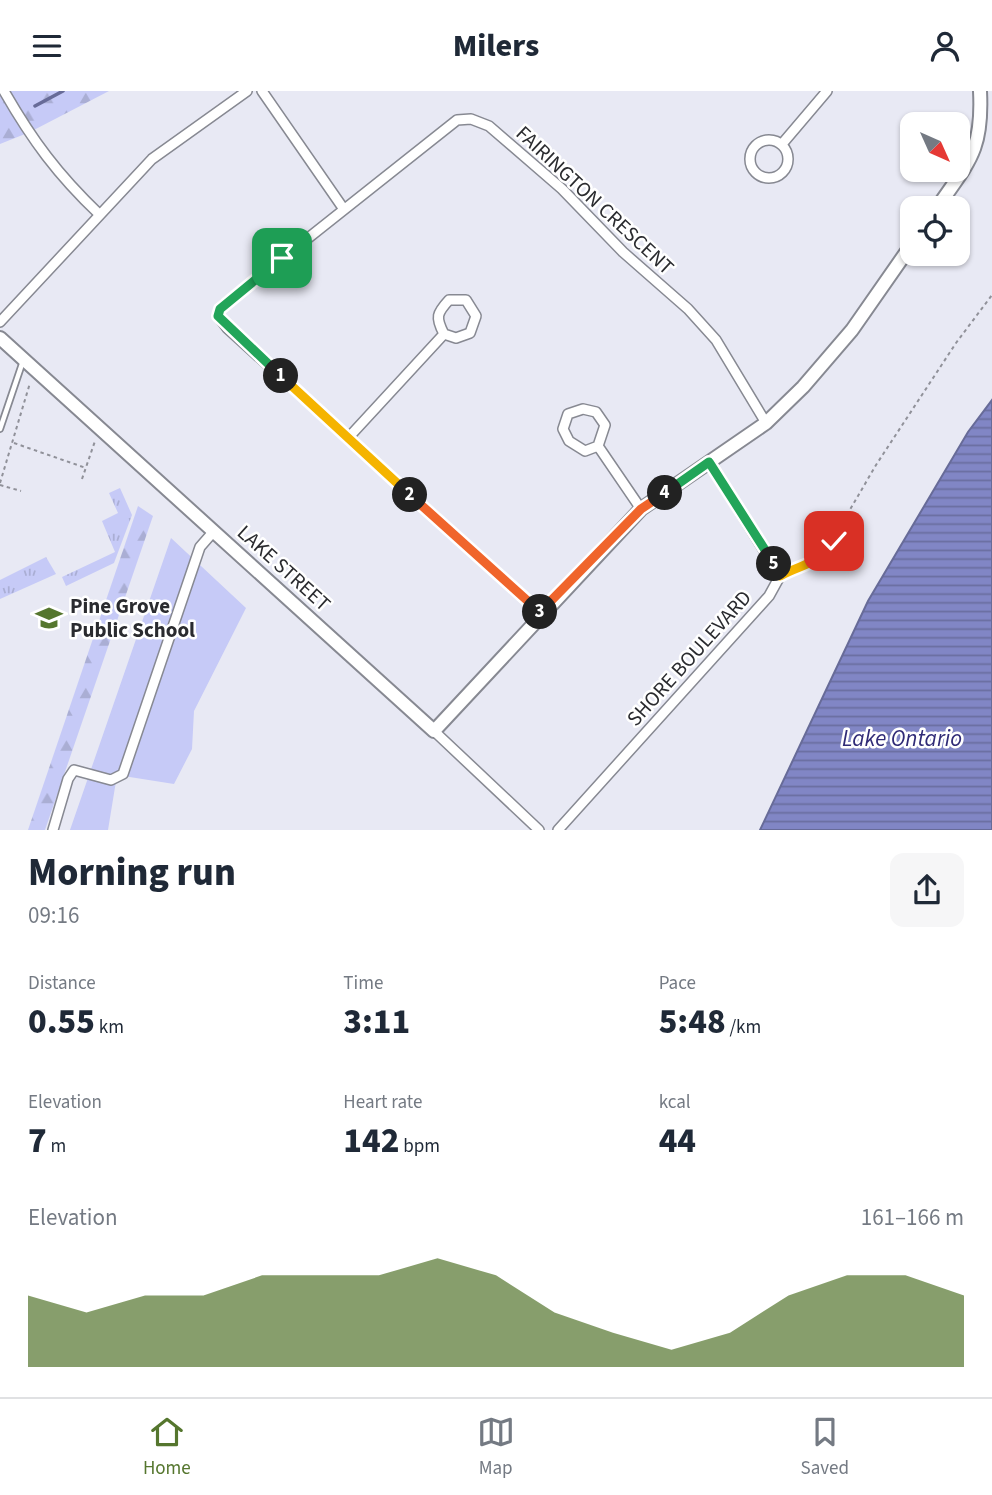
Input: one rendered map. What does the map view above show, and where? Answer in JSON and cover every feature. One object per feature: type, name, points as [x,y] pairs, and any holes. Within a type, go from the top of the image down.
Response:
[{"type":"street","points":[[4,91],[31,139],[62,179],[99,214]]},
{"type":"street","points":[[0,321],[152,159],[247,91]]},
{"type":"street","points":[[262,91],[343,208]]},
{"type":"street","points":[[782,144],[827,91]]},
{"type":"street","points":[[945,196],[971,158],[980,135],[980,91]]},
{"type":"street","name":"FAIRINGTON CRESCENT","points":[[541,613],[476,558],[349,437],[228,328],[218,316],[220,309],[343,208],[457,120],[471,119],[489,126],[562,189],[623,253],[688,309],[716,340],[766,423]]},
{"type":"street","points":[[765,139],[782,144],[789,159],[787,171],[773,180],[756,174],[749,162],[751,147],[765,139]]},
{"type":"street","points":[[434,731],[541,613],[641,509],[766,423],[803,387],[852,330],[900,261]]},
{"type":"street","points":[[449,300],[466,300],[476,316],[470,333],[456,338],[444,334],[437,320],[438,312],[449,300]]},
{"type":"street","points":[[349,437],[444,334]]},
{"type":"street","name":"LAKE STREET","points":[[0,338],[434,731],[539,830]]},
{"type":"street","points":[[583,409],[596,411],[605,425],[598,446],[585,450],[569,442],[563,429],[568,414],[583,409]]},
{"type":"street","points":[[598,446],[641,509]]},
{"type":"street","points":[[709,462],[780,576]]},
{"type":"street","points":[[53,830],[68,779],[74,770],[111,780],[122,774],[200,547],[214,531]]},
{"type":"street","name":"SHORE BOULEVARD","points":[[558,830],[769,596],[780,576]]},
{"type":"lane","points":[[0,429],[23,359]]},
{"type":"path","points":[[780,576],[810,565],[823,556],[876,465],[992,295]]},
{"type":"path","points":[[21,491],[0,484],[34,368]]},
{"type":"path","points":[[82,479],[100,427]]},
{"type":"path","points":[[13,442],[86,468]]},
{"type":"green space","points":[[0,91],[109,91],[30,132],[0,144]]},
{"type":"green space","points":[[120,488],[132,515],[114,563],[66,586],[62,577],[115,552],[102,521],[118,513],[109,493]]},
{"type":"green space","points":[[138,506],[153,516],[45,830],[28,830]]},
{"type":"green space","points":[[171,538],[246,608],[194,711],[192,749],[174,784],[117,775],[108,830],[70,830]]},
{"type":"green space","points":[[46,557],[56,574],[0,599],[0,580]]},
{"type":"water","name":"Lake Ontario","points":[[992,400],[992,830],[760,830],[868,601],[968,432]]},
{"type":"waterway","points":[[35,106],[63,91]]},
{"type":"place","name":"Pine Grove Public School","points":[[49,618]]},
{"type":"route","points":[[282,258],[220,309],[218,316],[476,558],[541,613],[641,509],[709,462],[769,554],[780,576],[790,570],[810,565],[823,556],[834,541]]}]
